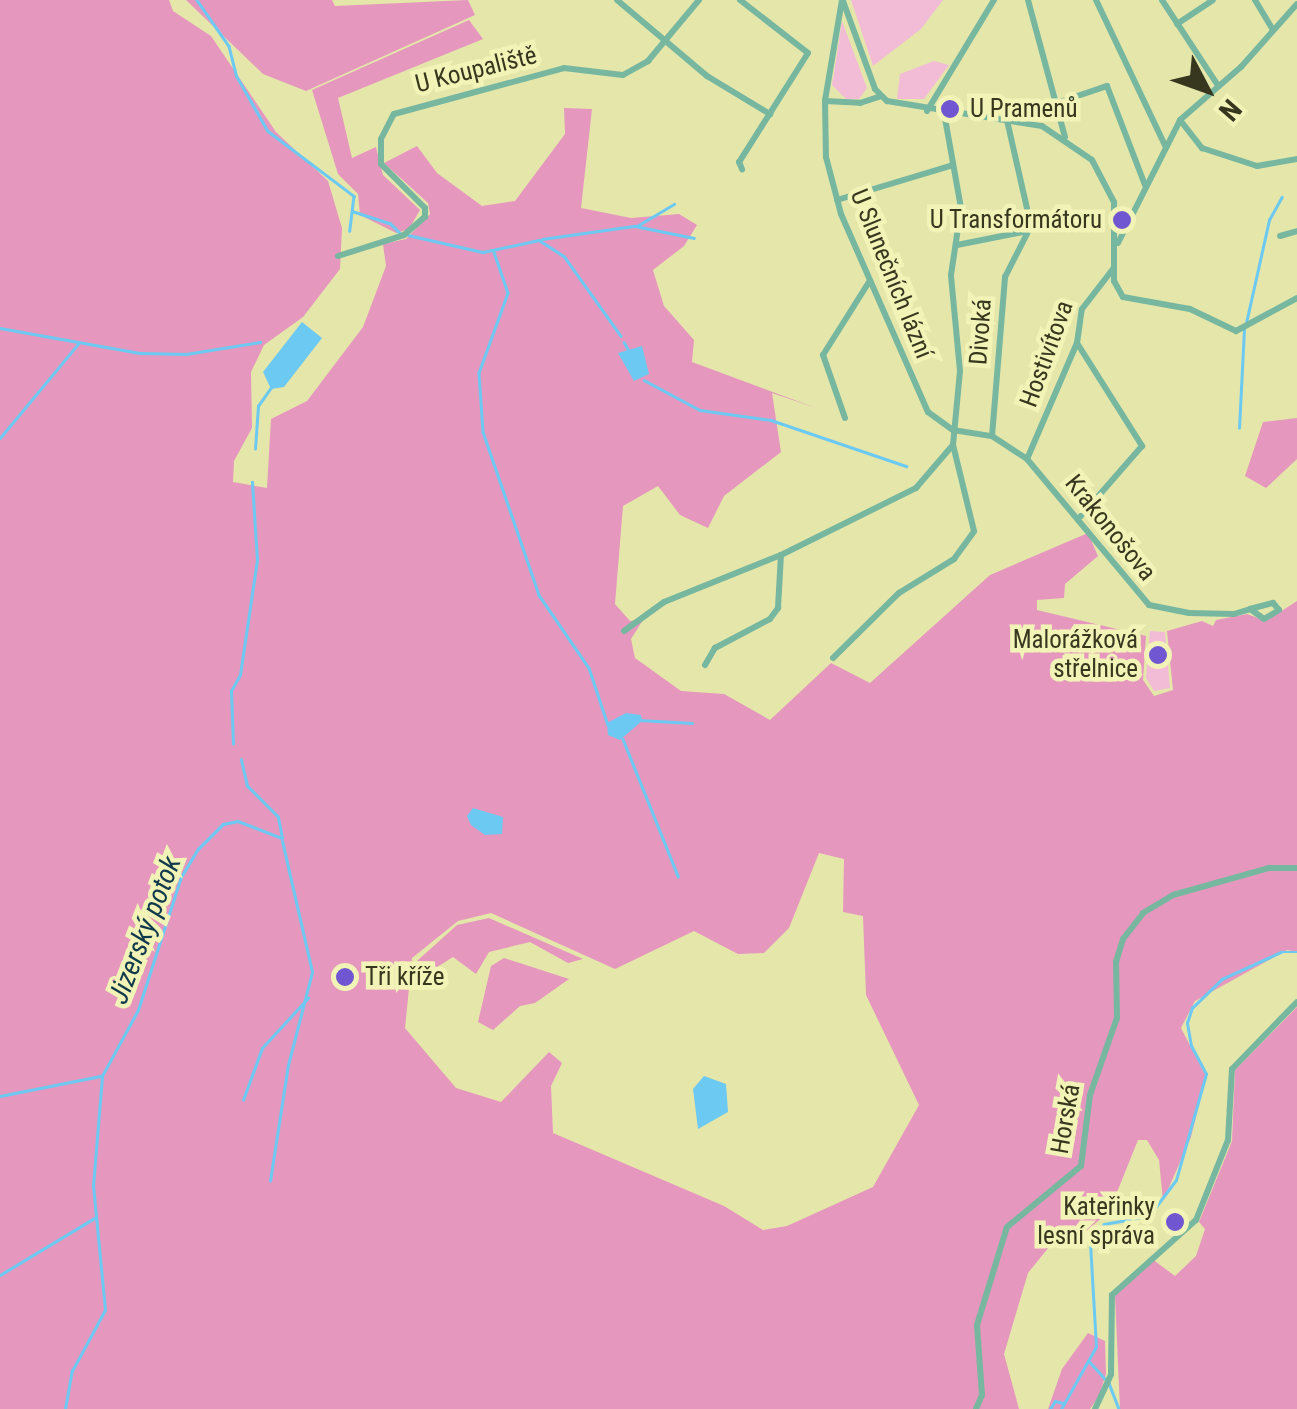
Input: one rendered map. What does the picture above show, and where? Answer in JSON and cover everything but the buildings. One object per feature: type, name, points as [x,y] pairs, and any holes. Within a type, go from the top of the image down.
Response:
[{"type":"street","points":[[617,0],[666,42],[770,114]]},
{"type":"street","points":[[626,8],[634,0]]},
{"type":"street","name":"U Koupaliště","points":[[339,256],[407,233],[425,208],[386,173],[380,156],[394,114],[564,68],[623,75],[666,42],[699,0]]},
{"type":"street","points":[[740,0],[808,53],[739,162],[742,170]]},
{"type":"street","points":[[842,0],[882,96]]},
{"type":"street","name":"U Slunečních lázní","points":[[842,0],[825,101],[826,158],[837,200],[928,412],[953,430]]},
{"type":"street","points":[[928,110],[994,0]]},
{"type":"street","points":[[1028,0],[1064,137]]},
{"type":"street","points":[[1096,0],[1165,145]]},
{"type":"street","points":[[1162,0],[1217,84]]},
{"type":"street","points":[[1178,24],[1213,0]]},
{"type":"street","points":[[1255,0],[1273,30]]},
{"type":"street","points":[[1117,244],[1180,120],[1297,4]]},
{"type":"street","points":[[1057,103],[1108,86],[1145,185]]},
{"type":"street","points":[[825,101],[860,103],[882,96],[928,110],[1007,120],[1064,137],[1104,176],[1116,214],[1116,287],[1126,298],[1190,310],[1232,331],[1259,324],[1297,298]]},
{"type":"street","points":[[833,658],[899,593],[969,544],[972,514],[953,445],[960,371],[951,285],[961,208],[944,113]]},
{"type":"street","points":[[957,244],[1029,231],[1007,120]]},
{"type":"street","points":[[1180,120],[1202,148],[1257,166],[1276,168],[1297,159]]},
{"type":"street","points":[[837,200],[953,165]]},
{"type":"street","points":[[1116,214],[1134,211]]},
{"type":"street","name":"Divoká","points":[[992,436],[1005,277],[1029,231]]},
{"type":"street","points":[[1280,236],[1297,232]]},
{"type":"street","name":"Hostivítova","points":[[1027,460],[1077,343],[1082,309],[1114,268]]},
{"type":"street","points":[[846,418],[823,354],[870,280]]},
{"type":"street","points":[[1077,343],[1142,446],[1081,516]]},
{"type":"street","name":"Krakonošova","points":[[953,430],[992,436],[1027,460],[1081,516],[1149,604],[1188,613],[1250,609]]},
{"type":"street","points":[[624,631],[664,602],[781,556],[916,488],[953,445]]},
{"type":"street","points":[[705,665],[715,648],[770,619],[778,608],[781,556]]},
{"type":"street","name":"Horská","points":[[976,1409],[982,1395],[977,1325],[1007,1228],[1080,1166],[1090,1095],[1117,1018],[1116,962],[1123,939],[1143,912],[1173,895],[1270,868],[1297,868]]},
{"type":"street","points":[[1096,1409],[1111,1374],[1112,1295],[1196,1220],[1228,1140],[1232,1069],[1297,1002]]},
{"type":"shaded area","points":[[0,0],[169,0],[173,11],[211,36],[276,132],[328,181],[342,228],[340,269],[303,317],[264,345],[251,372],[252,428],[234,461],[233,482],[267,488],[271,419],[307,401],[363,327],[386,266],[383,244],[406,239],[430,214],[428,203],[384,163],[417,146],[437,173],[482,206],[515,201],[565,134],[564,108],[592,109],[581,208],[631,218],[679,214],[697,225],[684,246],[653,270],[664,306],[694,340],[692,362],[816,408],[772,393],[781,452],[724,496],[708,528],[680,515],[658,486],[623,506],[615,604],[630,621],[643,620],[631,639],[635,658],[681,691],[724,694],[770,720],[831,663],[870,683],[990,575],[1088,533],[1098,556],[1065,584],[1064,598],[1037,600],[1037,610],[1146,636],[1143,680],[1154,696],[1173,690],[1167,631],[1202,621],[1213,626],[1216,620],[1247,614],[1266,621],[1297,601],[1297,952],[1287,950],[1195,1001],[1181,1028],[1206,1076],[1191,1137],[1163,1201],[1159,1160],[1147,1140],[1138,1140],[1109,1212],[1081,1235],[1065,1227],[1028,1273],[1004,1354],[1019,1409],[0,1409]],"holes":[[[819,853],[844,859],[843,912],[863,916],[866,995],[919,1105],[873,1187],[787,1226],[763,1230],[724,1206],[553,1133],[551,1086],[562,1063],[549,1052],[501,1102],[456,1088],[405,1028],[412,958],[458,921],[491,913],[615,969],[694,931],[738,954],[764,953],[789,928]]]},
{"type":"shaded area","points":[[186,0],[332,0],[335,6],[468,0],[475,15],[306,91],[263,74]]},
{"type":"shaded area","points":[[851,0],[943,0],[921,29],[873,66]]},
{"type":"shaded area","points":[[469,20],[483,39],[338,98],[352,158],[376,147],[383,175],[420,210],[409,229],[396,233],[360,215],[358,194],[338,174],[312,90]]},
{"type":"shaded area","points":[[842,21],[867,88],[859,99],[846,99],[832,85]]},
{"type":"shaded area","points":[[934,61],[949,65],[924,99],[897,99],[900,74]]},
{"type":"shaded area","points":[[1297,418],[1297,459],[1266,488],[1245,476],[1263,422]]},
{"type":"shaded area","name":"Malorážková střelnice","points":[[1150,631],[1165,632],[1170,688],[1154,691],[1146,678]]},
{"type":"shaded area","points":[[489,918],[583,959],[568,963],[530,942],[489,952],[476,974],[453,957],[423,976],[414,972],[417,961],[457,925]]},
{"type":"shaded area","points":[[504,958],[569,979],[535,1003],[520,1006],[493,1030],[478,1022],[491,966]]},
{"type":"shaded area","points":[[1297,1007],[1297,1409],[1120,1409],[1115,1296],[1152,1259],[1175,1276],[1196,1256],[1205,1229],[1199,1222],[1232,1141],[1235,1070]]},
{"type":"shaded area","points":[[1088,1333],[1105,1341],[1106,1374],[1099,1396],[1090,1409],[1048,1409],[1062,1369]]},
{"type":"water","points":[[302,322],[322,338],[284,387],[271,389],[263,372]]},
{"type":"water","points":[[642,346],[649,374],[634,381],[618,353]]},
{"type":"water","points":[[626,713],[641,715],[642,721],[620,740],[608,735],[607,723]]},
{"type":"water","points":[[473,808],[503,817],[502,834],[485,835],[471,825],[467,816]]},
{"type":"water","points":[[704,1076],[726,1084],[728,1112],[698,1129],[693,1089]]},
{"type":"waterway","name":"Jizerský potok","points":[[197,0],[229,46],[236,75],[268,131],[354,196],[350,231]]},
{"type":"waterway","points":[[1246,323],[1269,220],[1282,197]]},
{"type":"waterway","points":[[637,226],[674,204]]},
{"type":"waterway","points":[[352,211],[390,223],[400,233]]},
{"type":"waterway","points":[[542,239],[635,226],[694,238]]},
{"type":"waterway","points":[[408,235],[483,252],[539,240],[564,256],[621,336]]},
{"type":"waterway","points":[[494,252],[508,293],[479,373],[483,432],[539,595],[589,668],[608,725]]},
{"type":"waterway","points":[[0,328],[141,353],[186,354],[260,342]]},
{"type":"waterway","points":[[1239,428],[1244,330]]},
{"type":"waterway","points":[[624,342],[629,351]]},
{"type":"waterway","points":[[0,438],[78,344]]},
{"type":"waterway","points":[[644,380],[700,410],[771,420],[906,466]]},
{"type":"waterway","name":"Jizerský potok","points":[[255,449],[258,406],[272,386]]},
{"type":"waterway","name":"Jizerský potok","points":[[233,744],[231,691],[240,675],[257,560],[252,482]]},
{"type":"waterway","points":[[639,720],[692,723]]},
{"type":"waterway","points":[[623,739],[678,876]]},
{"type":"waterway","name":"Jizerský potok","points":[[65,1409],[72,1371],[105,1310],[93,1186],[102,1076],[138,1010],[181,877],[198,849],[223,824],[238,821],[282,838],[278,817],[247,786],[241,760]]},
{"type":"waterway","points":[[270,1181],[288,1065],[312,972],[282,841]]},
{"type":"waterway","points":[[1061,1409],[1096,1347],[1090,1244],[1104,1224],[1149,1216],[1176,1180],[1206,1074],[1191,1046],[1187,1023],[1192,1008],[1222,979],[1281,952],[1297,952]]},
{"type":"waterway","points":[[243,1100],[262,1048],[308,998]]},
{"type":"waterway","points":[[0,1096],[100,1076]]},
{"type":"waterway","points":[[0,1275],[96,1217]]},
{"type":"waterway","points":[[1089,1361],[1109,1383],[1119,1409]]},
{"type":"waterway","points":[[1050,1409],[1055,1401],[1063,1403]]},
{"type":"place","name":"U Pramenů","points":[[950,109]]},
{"type":"place","name":"U Transformátoru","points":[[1122,220]]},
{"type":"place","name":"Malorážková střelnice","points":[[1158,655]]},
{"type":"place","name":"Tři kříže","points":[[345,977]]},
{"type":"place","name":"Kateřinky lesní správa","points":[[1175,1222]]}]
